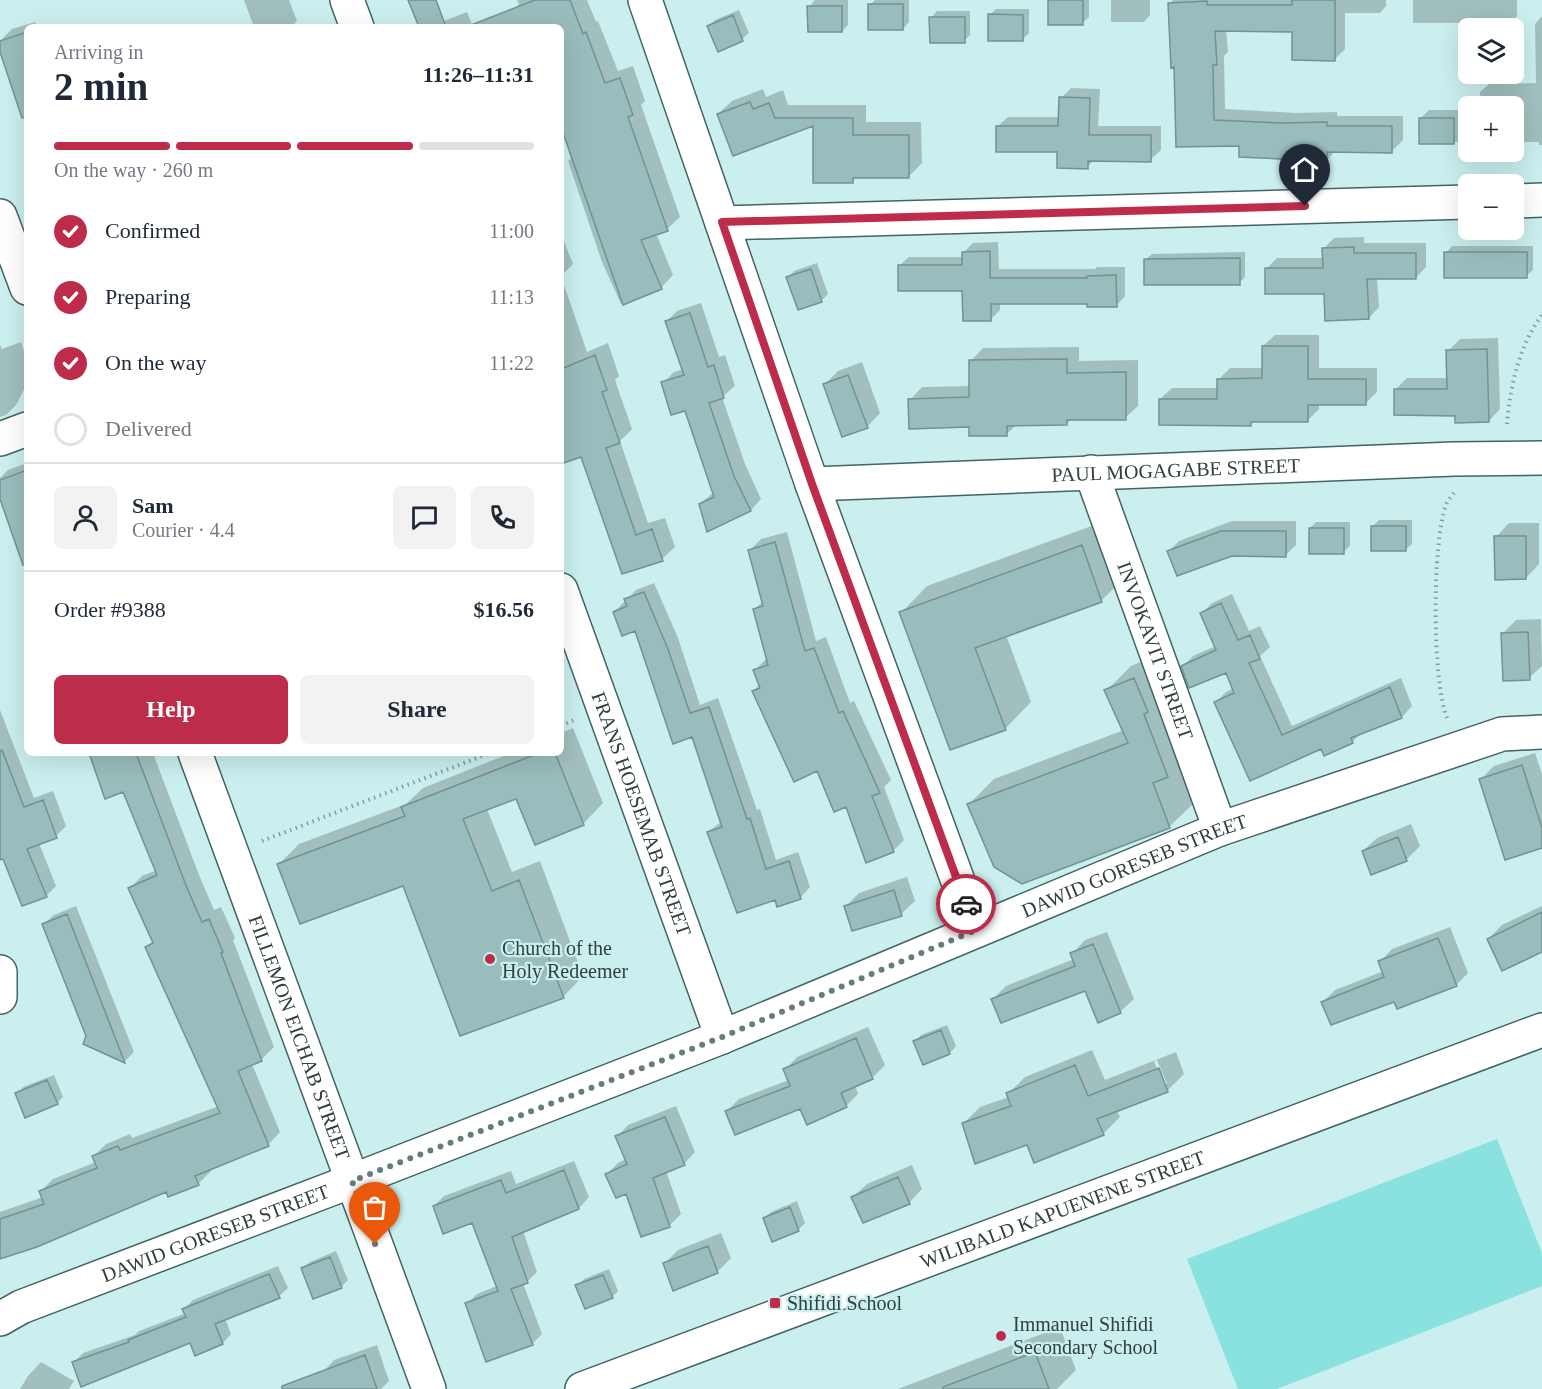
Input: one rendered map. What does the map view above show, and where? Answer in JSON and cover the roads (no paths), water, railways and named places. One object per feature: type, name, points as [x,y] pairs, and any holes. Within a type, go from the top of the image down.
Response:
[{"type":"street","points":[[347,0],[356,24]]},
{"type":"street","points":[[645,0],[812,484],[976,930]]},
{"type":"street","points":[[1524,201],[1542,200]]},
{"type":"street","points":[[722,222],[1458,202]]},
{"type":"street","points":[[0,216],[24,280]]},
{"type":"street","points":[[0,439],[24,430]]},
{"type":"street","name":"PAUL MOGAGABE STREET","points":[[812,484],[1091,472],[1542,458]]},
{"type":"street","name":"INVOKAVIT STREET","points":[[1091,472],[1220,829]]},
{"type":"street","name":"FRANS HOESEMAB STREET","points":[[564,598],[722,1037]]},
{"type":"street","name":"DAWID GORESEB STREET","points":[[0,1319],[21,1307],[722,1037],[1220,829],[1502,734],[1542,732]]},
{"type":"street","name":"FILLEMON EICHAB STREET","points":[[196,756],[429,1389]]},
{"type":"street","points":[[0,972],[0,997]]},
{"type":"street","name":"WILIBALD KAPUENENE STREET","points":[[582,1389],[1542,1030]]},
{"type":"place","name":"Church of the Holy Redeemer","points":[[490,959]]},
{"type":"place","name":"Shifidi School","points":[[775,1303]]},
{"type":"place","name":"Immanuel Shifidi Secondary School","points":[[1001,1336]]}]
